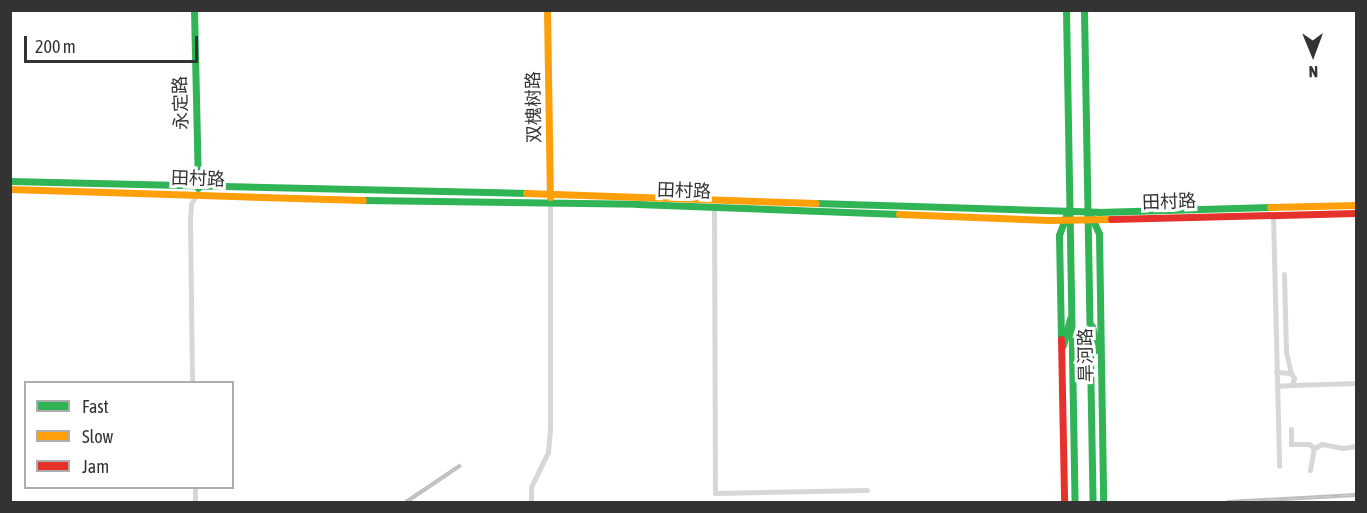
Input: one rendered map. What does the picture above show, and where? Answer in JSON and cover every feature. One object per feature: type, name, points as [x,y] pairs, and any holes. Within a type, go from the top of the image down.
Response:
[{"type":"main road","name":"永定路","points":[[194,10],[198,185],[196,195]]},
{"type":"main road","name":"双槐树路","points":[[547,10],[550,203]]},
{"type":"main road","name":"旱河路","points":[[1066,10],[1067,220],[1075,502]]},
{"type":"main road","name":"旱河路","points":[[1084,10],[1087,211],[1099,234],[1103,502]]},
{"type":"main road","name":"田村路","points":[[10,181],[550,194],[1087,211],[1356,205]]},
{"type":"main road","name":"田村路","points":[[10,189],[714,207],[1067,220],[1356,213]]},
{"type":"main road","name":"旱河路","points":[[1064,502],[1059,234],[1067,220]]},
{"type":"main road","name":"旱河路","points":[[1090,220],[1089,316],[1093,502]]},
{"type":"main road","points":[[1061,356],[1071,310]]},
{"type":"main road","points":[[1089,316],[1101,361]]},
{"type":"street","points":[[192,381],[190,220],[191,204],[196,195]]},
{"type":"street","points":[[531,502],[531,488],[548,452],[550,428],[550,203]]},
{"type":"street","points":[[714,207],[715,494],[867,490]]},
{"type":"street","points":[[1273,215],[1279,466]]},
{"type":"street","points":[[1284,274],[1286,352],[1294,378],[1292,385]]},
{"type":"street","points":[[1276,372],[1291,373]]},
{"type":"street","points":[[1277,386],[1356,383]]},
{"type":"street","points":[[1291,429],[1291,444],[1309,444],[1314,448]]},
{"type":"street","points":[[1314,448],[1322,444],[1343,448],[1356,446]]},
{"type":"street","points":[[1310,470],[1314,448]]},
{"type":"railway","points":[[406,502],[461,465]]},
{"type":"railway","points":[[1227,502],[1356,495]]},
{"type":"traffic: fast","points":[[194,10],[198,188]]},
{"type":"traffic: fast","points":[[1066,10],[1075,502]]},
{"type":"traffic: fast","points":[[1084,10],[1093,502]]},
{"type":"traffic: fast","points":[[10,181],[526,193]]},
{"type":"traffic: fast","points":[[363,200],[637,204],[899,214]]},
{"type":"traffic: fast","points":[[816,203],[1098,212],[1270,207]]},
{"type":"traffic: fast","points":[[1061,339],[1059,235],[1068,210]]},
{"type":"traffic: fast","points":[[1092,218],[1099,234],[1103,502]]},
{"type":"traffic: fast","points":[[1063,345],[1070,318]]},
{"type":"traffic: fast","points":[[1092,326],[1098,350]]},
{"type":"traffic: slow","points":[[547,10],[550,197]]},
{"type":"traffic: slow","points":[[10,189],[363,200]]},
{"type":"traffic: slow","points":[[526,193],[816,203]]},
{"type":"traffic: slow","points":[[1270,207],[1356,205]]},
{"type":"traffic: slow","points":[[899,214],[1049,220],[1111,219]]},
{"type":"traffic: jam","points":[[1111,219],[1356,213]]},
{"type":"traffic: jam","points":[[1061,339],[1064,502]]}]
